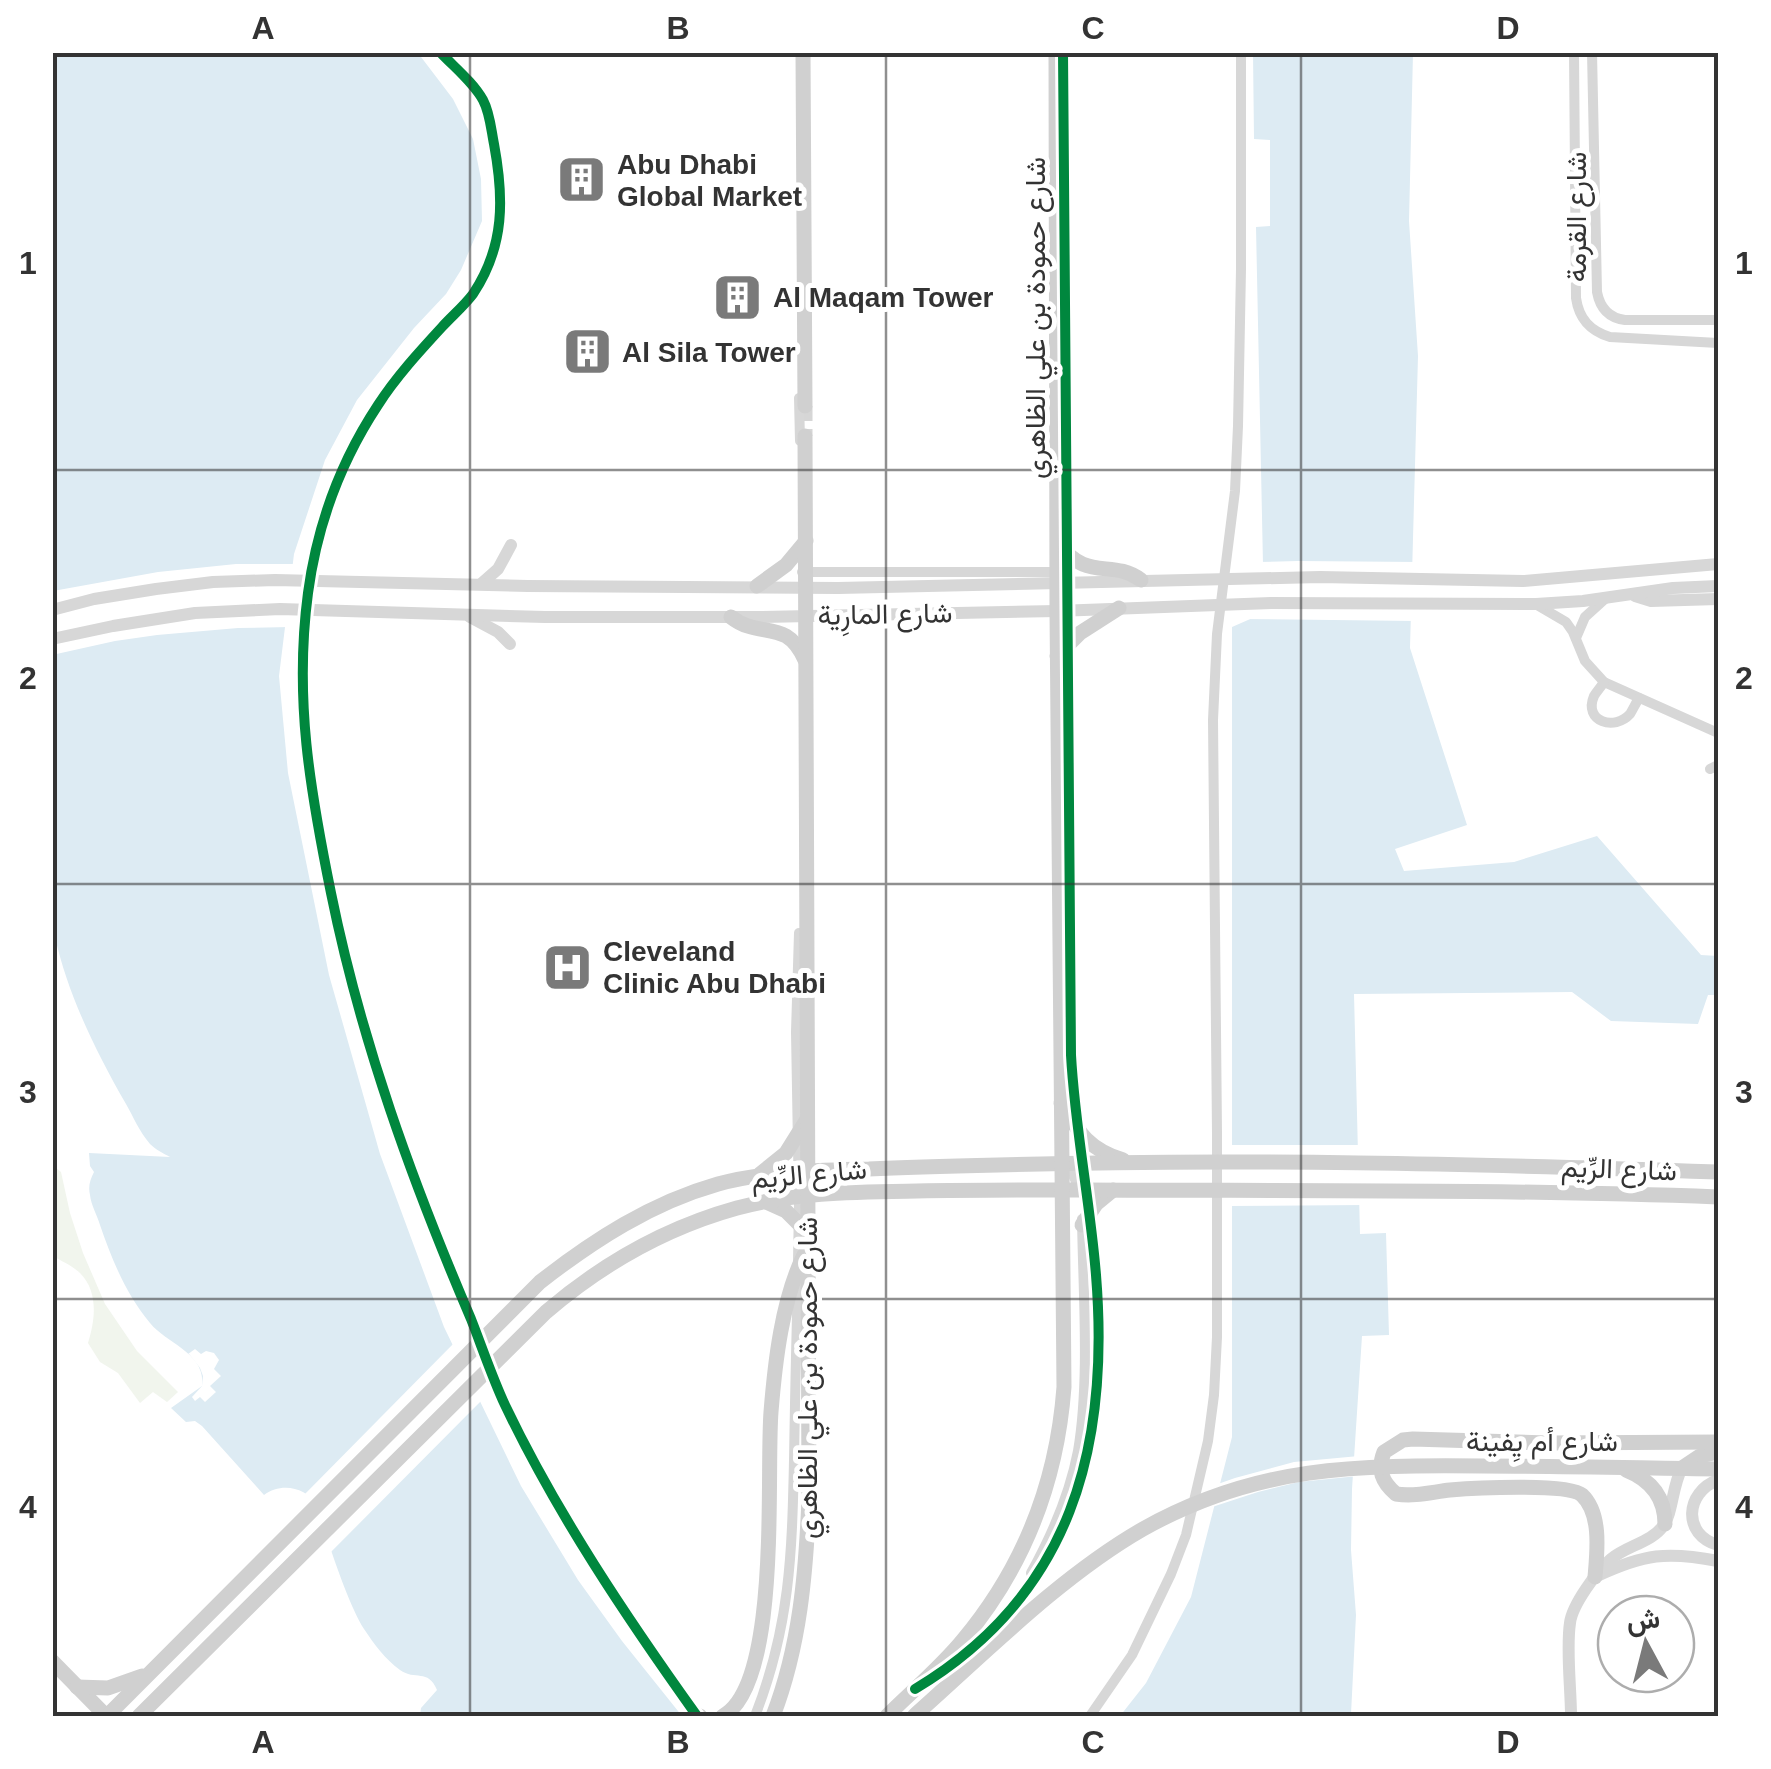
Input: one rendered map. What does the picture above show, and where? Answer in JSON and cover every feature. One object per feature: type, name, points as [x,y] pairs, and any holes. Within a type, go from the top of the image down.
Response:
[{"type":"main road","points":[[801,52],[805,406]]},
{"type":"main road","name":"شارع حمودة بن علي الظاهري","points":[[887,1716],[963,1640],[1003,1585],[1047,1489],[1059,1438],[1064,1386],[1057,656],[1062,578],[1058,543],[1060,52]]},
{"type":"main road","name":"شارع حمودة بن علي الظاهري","points":[[773,1716],[794,1646],[802,1599],[809,1480],[808,1240],[803,1200],[807,1171],[805,436]]},
{"type":"main road","points":[[757,586],[786,565],[806,541]]},
{"type":"main road","points":[[1058,543],[1071,558],[1087,567],[1128,572],[1141,580]]},
{"type":"main road","points":[[1057,656],[1080,632],[1120,608]]},
{"type":"main road","points":[[731,617],[746,626],[786,635],[799,648],[806,667]]},
{"type":"main road","points":[[1061,1104],[1091,1145],[1136,1164]]},
{"type":"main road","points":[[756,1176],[786,1153],[807,1117]]},
{"type":"main road","name":"شارع الرِّيم","points":[[107,1716],[540,1282],[599,1238],[648,1211],[701,1190],[756,1176],[807,1171],[1061,1163],[1400,1162],[1718,1172]]},
{"type":"main road","points":[[1082,1225],[1096,1204],[1113,1190]]},
{"type":"main road","name":"شارع الرِّيم","points":[[139,1716],[540,1317],[612,1262],[661,1236],[712,1216],[766,1202],[803,1200],[834,1192],[1401,1190],[1718,1197]]},
{"type":"main road","points":[[724,1716],[739,1702],[762,1626],[770,1540],[770,1436],[775,1372],[789,1295],[808,1240],[786,1211],[766,1202]]},
{"type":"main road","name":"شارع أم يِفينة","points":[[1595,1577],[1598,1536],[1582,1496],[1556,1488],[1396,1494],[1383,1480],[1380,1470],[1384,1452],[1403,1440],[1413,1439],[1718,1442]]},
{"type":"main road","points":[[1682,1468],[1700,1456],[1718,1452]]},
{"type":"main road","name":"شارع أم يِفينة","points":[[910,1716],[1090,1564],[1145,1528],[1205,1500],[1266,1480],[1374,1466],[1718,1469]]},
{"type":"main road","points":[[1618,1467],[1652,1486],[1663,1504],[1665,1524]]},
{"type":"main road","points":[[52,1661],[107,1716]]},
{"type":"main road","points":[[77,1687],[118,1686],[154,1670]]},
{"type":"street","points":[[440,52],[482,98],[489,116],[500,176],[500,224],[478,284],[377,406],[348,457],[326,512],[306,616],[303,714],[308,772],[364,1028],[399,1140],[504,1403],[564,1514],[698,1716]]},
{"type":"street","points":[[801,52],[803,580],[796,1032],[803,1200]]},
{"type":"street","points":[[910,1716],[978,1646],[1024,1584],[1049,1538],[1086,1428],[1098,1349],[1096,1283],[1071,1055],[1062,578],[1060,52]]},
{"type":"street","points":[[1090,1716],[1132,1655],[1171,1574],[1186,1534],[1208,1442],[1214,1395],[1217,1133],[1213,720],[1217,634],[1235,491],[1238,426],[1240,52]]},
{"type":"street","name":"شارع القرمة","points":[[1574,52],[1578,311],[1590,327],[1610,337],[1718,342]]},
{"type":"street","name":"شارع القرمة","points":[[1592,52],[1598,298],[1608,314],[1619,320],[1718,320]]},
{"type":"street","points":[[1686,322],[1698,324],[1702,330],[1698,342]]},
{"type":"street","points":[[481,584],[498,568],[511,544]]},
{"type":"street","points":[[1698,566],[1718,551]]},
{"type":"street","name":"شارع المارِية","points":[[52,610],[94,599],[214,582],[757,586],[803,580],[1062,578],[1535,581],[1718,564]]},
{"type":"street","name":"شارع المارِية","points":[[52,639],[177,616],[238,610],[807,616],[1290,602],[1536,604],[1718,586]]},
{"type":"street","points":[[1633,594],[1651,601],[1718,599]]},
{"type":"street","points":[[1576,639],[1585,617],[1606,598]]},
{"type":"street","points":[[1536,604],[1566,622],[1586,661],[1604,682],[1718,733]]},
{"type":"street","points":[[464,614],[498,632],[510,644]]},
{"type":"street","points":[[1604,682],[1594,696],[1592,708],[1604,724],[1614,724],[1629,716],[1638,698]]},
{"type":"street","points":[[1705,725],[1718,725]]},
{"type":"street","points":[[915,1689],[953,1664],[1013,1608],[1033,1581],[1070,1511],[1084,1472],[1081,1190],[1061,1163]]},
{"type":"street","name":"شارع حمودة بن علي الظاهري","points":[[755,1716],[786,1604],[793,1541],[803,1200]]},
{"type":"street","points":[[1571,1716],[1570,1620],[1595,1577],[1613,1557],[1658,1532],[1665,1524],[1673,1487],[1682,1468]]},
{"type":"street","points":[[1718,1480],[1700,1490],[1693,1502],[1693,1515],[1695,1528],[1706,1541],[1718,1544]]},
{"type":"street","points":[[1595,1577],[1656,1555],[1718,1561]]},
{"type":"shaded area","points":[[52,53],[418,53],[453,99],[473,139],[481,179],[482,221],[461,270],[446,294],[357,400],[325,460],[294,554],[279,676],[288,773],[329,975],[380,1154],[444,1327],[521,1486],[578,1580],[682,1716],[420,1716],[421,1708],[437,1690],[430,1679],[395,1666],[364,1629],[341,1579],[317,1505],[300,1490],[285,1488],[264,1495],[202,1426],[195,1421],[186,1422],[171,1408],[202,1386],[202,1375],[192,1357],[141,1312],[110,1251],[91,1199],[89,1186],[94,1172],[89,1153],[170,1157],[146,1139],[104,1064],[75,1002],[53,935]]},
{"type":"shaded area","points":[[1253,53],[1413,53],[1409,221],[1418,356],[1410,648],[1467,825],[1395,849],[1404,871],[1514,862],[1597,836],[1701,955],[1718,956],[1718,995],[1708,995],[1698,1024],[1611,1021],[1572,992],[1354,994],[1360,1234],[1386,1233],[1389,1335],[1362,1336],[1352,1489],[1356,1615],[1351,1714],[1383,1716],[1120,1716],[1146,1683],[1191,1597],[1232,1437],[1232,627],[1264,613],[1256,227],[1270,226],[1270,140],[1254,139]]},
{"type":"shaded area","points":[[52,1165],[61,1172],[83,1253],[105,1304],[137,1351],[178,1392],[167,1402],[153,1392],[140,1403],[118,1373],[100,1362],[88,1343],[94,1316],[90,1289],[77,1270],[53,1256]]},
{"type":"pier","points":[[1258,562],[1418,562],[1416,621],[1239,619],[1259,611]]},
{"type":"pier","points":[[236,564],[297,564],[290,627],[157,635],[52,655],[53,591],[158,572]]},
{"type":"pier","points":[[1228,1145],[1362,1145],[1364,1205],[1229,1206]]},
{"type":"pier","points":[[456,1341],[484,1398],[328,1555],[312,1505],[301,1498]]},
{"type":"pier","points":[[195,1349],[201,1354],[214,1353],[219,1360],[214,1369],[221,1376],[210,1386],[216,1392],[205,1402],[192,1397],[202,1386],[200,1368],[189,1354],[184,1357]]},
{"type":"pier","points":[[1359,1456],[1358,1476],[1299,1482],[1209,1508],[1215,1485],[1235,1478],[1294,1462]]},
{"type":"tunnel","points":[[805,406],[805,436]]},
{"type":"cycle path","points":[[440,52],[474,87],[487,110],[499,183],[496,240],[473,294],[408,365],[378,405],[332,495],[312,568],[304,632],[304,707],[311,780],[343,948],[373,1056],[428,1215],[496,1384],[525,1446],[570,1525],[697,1716]]},
{"type":"cycle path","points":[[915,1689],[968,1651],[1011,1609],[1045,1562],[1070,1511],[1086,1457],[1096,1399],[1096,1275],[1071,1055],[1063,52]]},
{"type":"place","name":"Abu Dhabi Global Market","points":[[582,180]]},
{"type":"place","name":"Al Maqam Tower","points":[[738,297]]},
{"type":"place","name":"Al Sila Tower","points":[[587,352]]},
{"type":"place","name":"Cleveland Clinic Abu Dhabi","points":[[568,967]]}]
